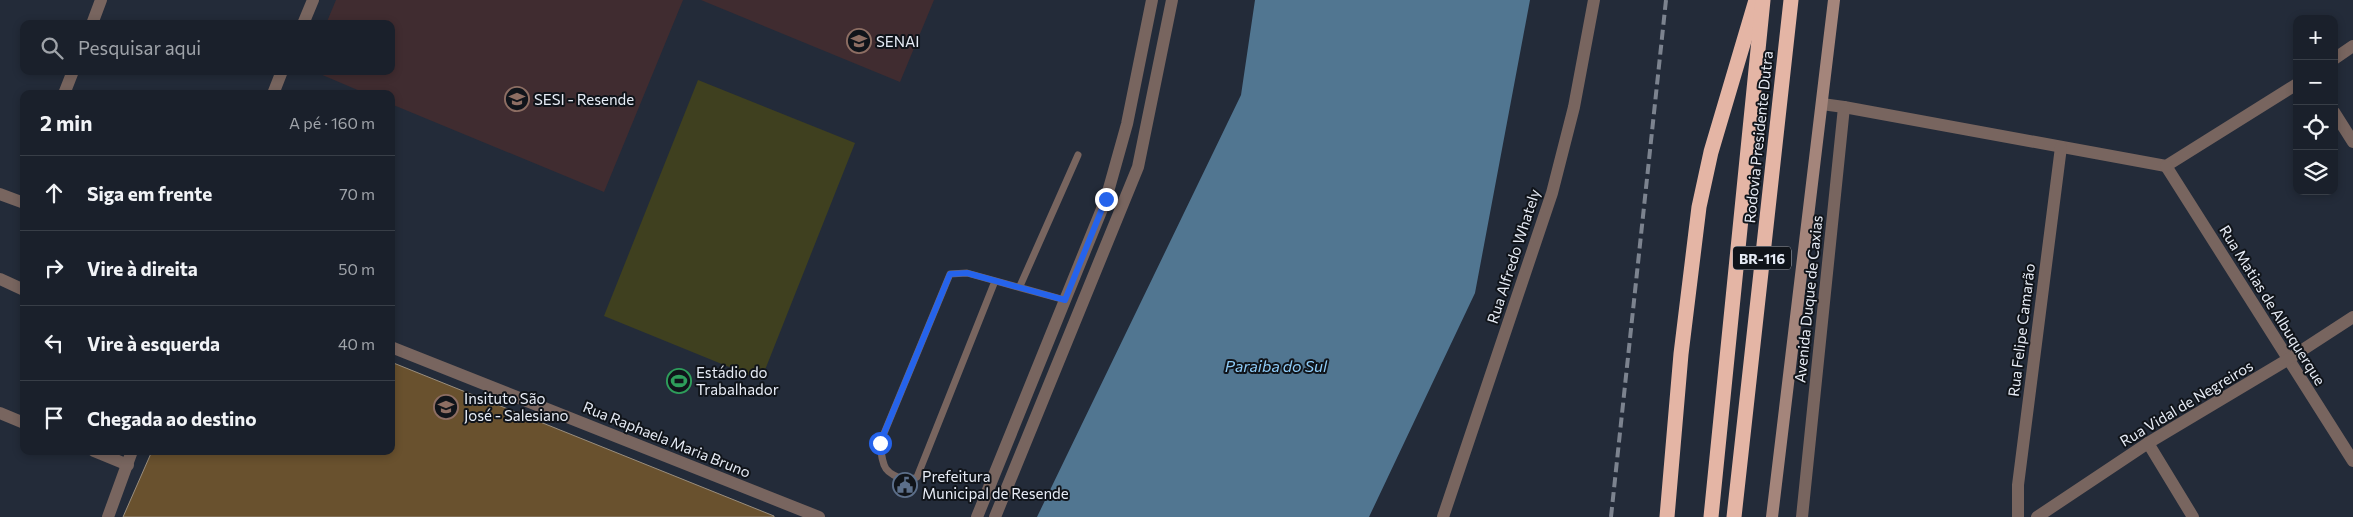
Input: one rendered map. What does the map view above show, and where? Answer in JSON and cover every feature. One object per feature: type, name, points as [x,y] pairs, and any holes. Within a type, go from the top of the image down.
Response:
[{"type":"highway","points":[[1667,517],[1681,354],[1699,207],[1711,152],[1756,0]]},
{"type":"highway","name":"Rodovia Presidente Dutra","points":[[1711,517],[1763,0]]},
{"type":"highway","name":"Rodovia Presidente Dutra","points":[[1734,517],[1791,0]]},
{"type":"street","points":[[94,20],[101,0]]},
{"type":"street","points":[[304,20],[312,0]]},
{"type":"street","points":[[976,517],[1106,199],[1127,124],[1152,0]]},
{"type":"street","points":[[995,517],[1138,168],[1172,0]]},
{"type":"street","name":"Rua Alfredo Whately","points":[[1443,517],[1552,193],[1586,52],[1594,0]]},
{"type":"street","name":"Avenida Duque de Caxias","points":[[1772,517],[1834,0]]},
{"type":"street","points":[[2338,56],[2353,46]]},
{"type":"street","points":[[66,90],[71,75]]},
{"type":"street","points":[[275,90],[280,75]]},
{"type":"street","points":[[1822,104],[2166,166],[2293,87]]},
{"type":"street","name":"Avenida Duque de Caxias","points":[[1802,517],[1844,107]]},
{"type":"street","points":[[2338,118],[2353,142]]},
{"type":"street","name":"Rua Felipe Camarão","points":[[2018,517],[2018,485],[2061,147]]},
{"type":"street","name":"Rua Matias de Albuquerque","points":[[2166,166],[2287,360],[2353,461]]},
{"type":"street","points":[[0,194],[20,200]]},
{"type":"street","points":[[0,279],[20,288]]},
{"type":"street","name":"Rua Vidal de Negreiros","points":[[2036,517],[2148,443],[2353,318]]},
{"type":"street","name":"Rua Raphaela Maria Bruno","points":[[395,349],[819,517]]},
{"type":"street","points":[[0,413],[20,421]]},
{"type":"street","points":[[2148,443],[2193,517]]},
{"type":"street","points":[[104,455],[128,465]]},
{"type":"street","points":[[108,517],[131,455]]},
{"type":"lane","points":[[1020,286],[1078,155]]},
{"type":"lane","points":[[995,281],[917,477],[908,481],[892,476],[882,463],[880,443],[950,274],[967,273],[1020,286],[1065,300]]},
{"type":"shaded area","name":"SESI - Resende","points":[[336,0],[683,0],[604,192],[395,106],[395,90],[358,90],[322,75],[395,75],[395,20],[328,20]]},
{"type":"shaded area","name":"SENAI","points":[[701,0],[934,0],[900,82]]},
{"type":"green space","points":[[698,80],[855,143],[761,380],[604,316]]},
{"type":"water","name":"Paraiba do Sul","points":[[1255,0],[1530,0],[1475,293],[1369,517],[1037,517],[1241,95]]},
{"type":"building","name":"Insituto São José - Salesiano","points":[[395,364],[774,516],[774,517],[123,517],[150,455],[395,455]]},
{"type":"railway","points":[[1611,517],[1666,0]]},
{"type":"place","name":"SENAI","points":[[859,41]]},
{"type":"place","name":"SESI - Resende","points":[[517,99]]},
{"type":"place","name":"Estádio do Trabalhador","points":[[679,381]]},
{"type":"place","name":"Insituto São José - Salesiano","points":[[446,407]]},
{"type":"place","name":"Prefeitura Municipal de Resende","points":[[905,485]]},
{"type":"route","points":[[880,443],[950,274],[967,273],[1020,286],[1036,293],[1065,300],[1106,199]]}]
